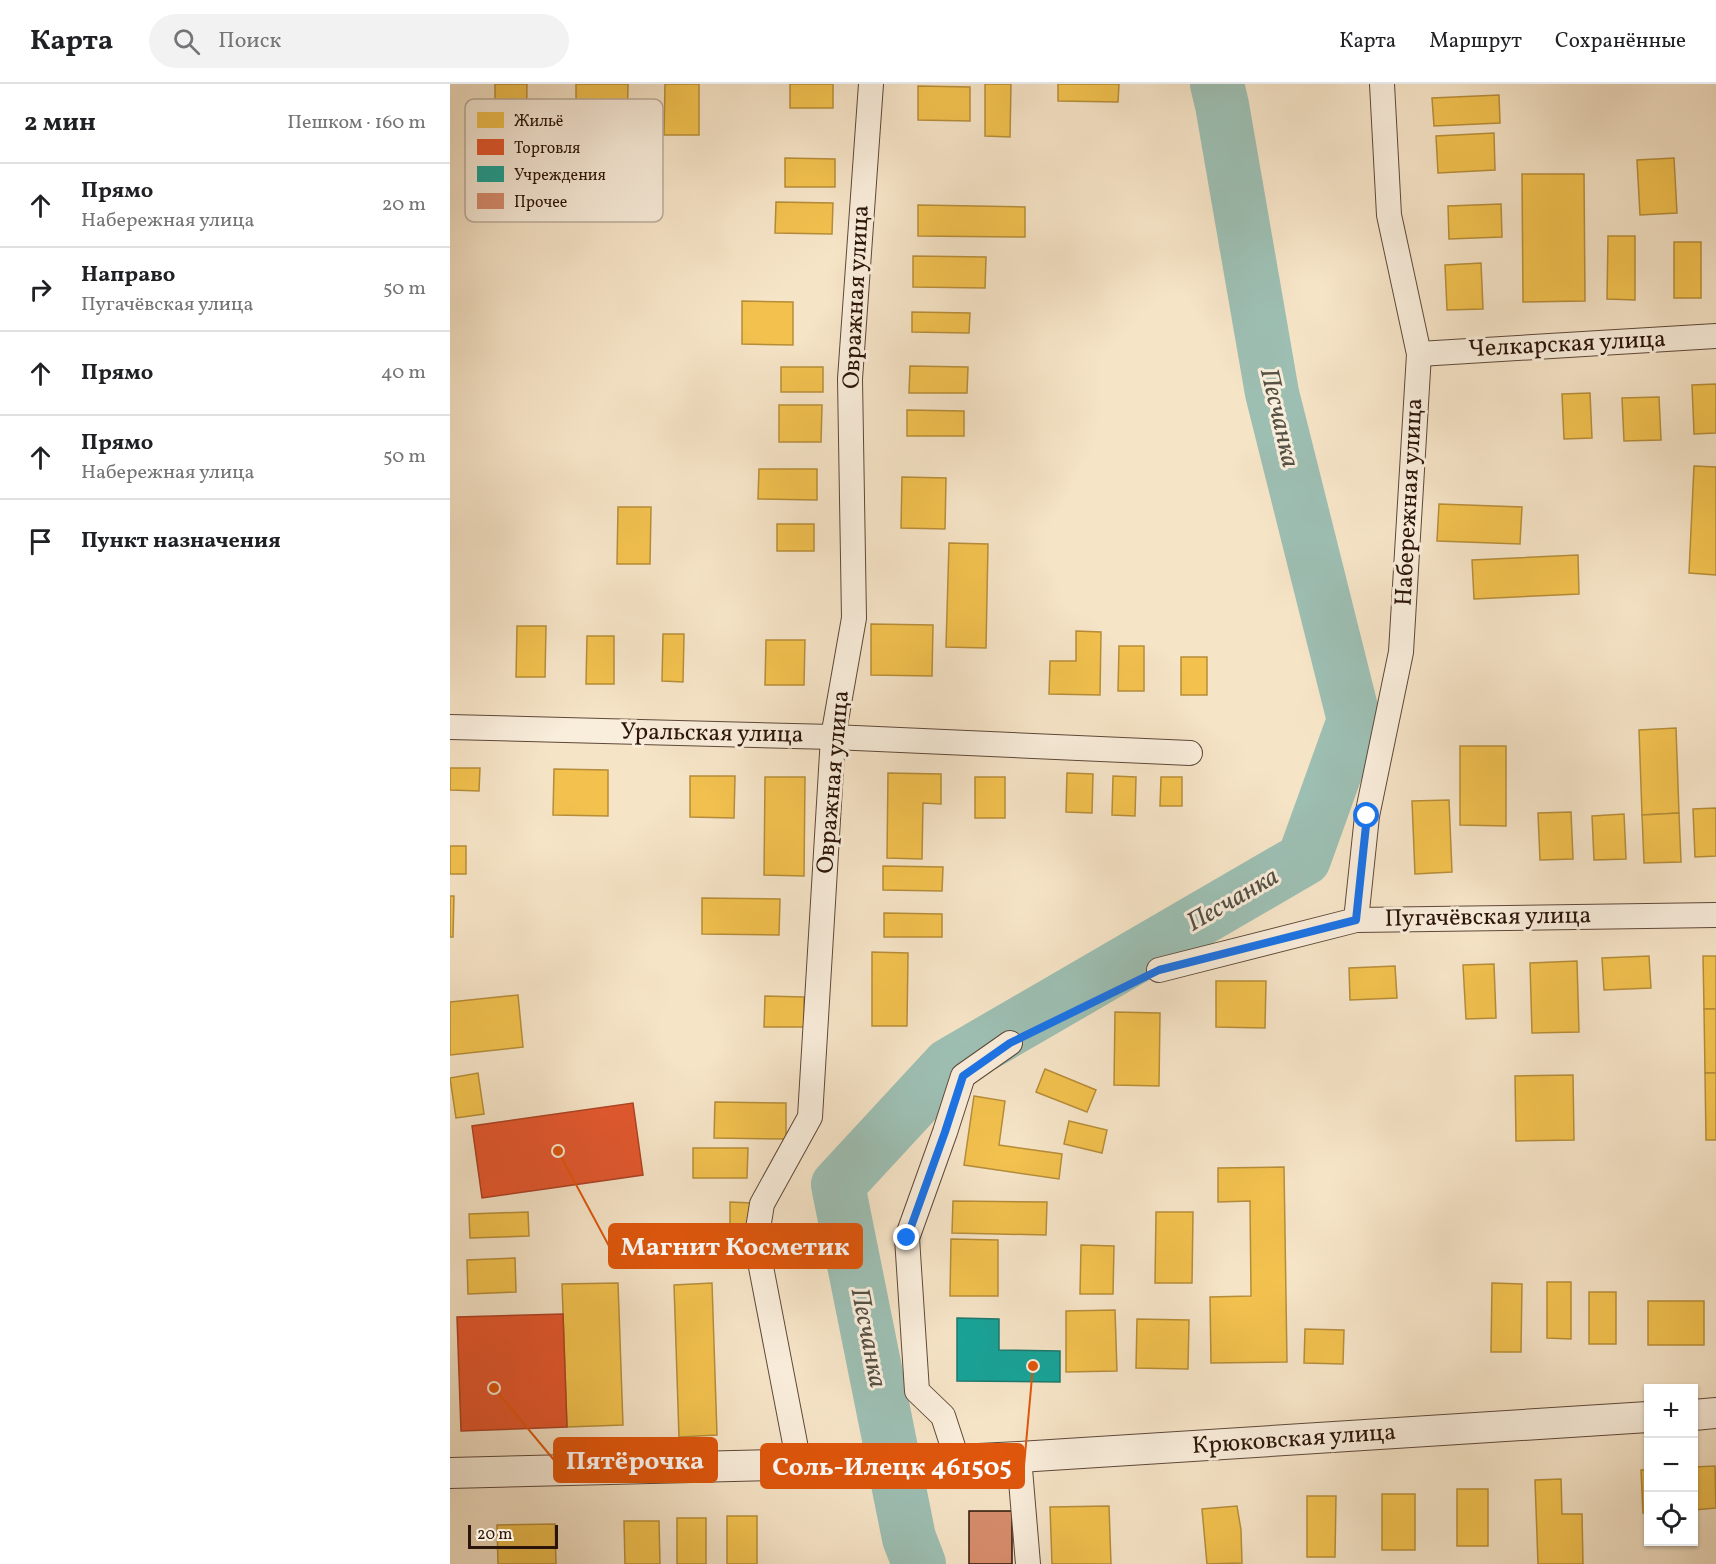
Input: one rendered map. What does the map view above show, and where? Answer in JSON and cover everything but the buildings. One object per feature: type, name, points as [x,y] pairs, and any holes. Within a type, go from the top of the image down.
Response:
[{"type":"street","name":"Овражная улица","points":[[799,1464],[756,1241],[762,1204],[810,1117],[833,737],[854,618],[850,379],[871,84]]},
{"type":"street","name":"Набережная улица","points":[[1356,920],[1367,816],[1401,652],[1419,354],[1389,215],[1382,84]]},
{"type":"street","name":"Челкарская улица","points":[[1419,354],[1716,336]]},
{"type":"street","name":"Уральская улица","points":[[450,727],[833,737],[1190,753]]},
{"type":"street","name":"Пугачёвская улица","points":[[1159,970],[1356,920],[1716,915]]},
{"type":"street","points":[[948,1460],[943,1416],[917,1391],[907,1238],[963,1076],[1010,1043]]},
{"type":"street","points":[[1698,1415],[1716,1413]]},
{"type":"street","name":"Крюковская улица","points":[[450,1473],[1019,1457],[1644,1418]]},
{"type":"street","points":[[1019,1457],[1028,1564]]},
{"type":"path","points":[[1010,1043],[1159,970]]},
{"type":"waterway","name":"Песчанка","points":[[919,1564],[909,1538],[838,1185],[949,1065],[1304,859],[1354,720],[1272,393],[1217,84]]},
{"type":"place","name":"Магнит Косметик","points":[[558,1151]]},
{"type":"place","name":"Соль-Илецк 461505","points":[[1033,1366]]},
{"type":"place","name":"Пятёрочка","points":[[494,1388]]},
{"type":"route","points":[[907,1238],[963,1076],[1010,1043],[1159,970],[1356,920],[1367,816]]}]
